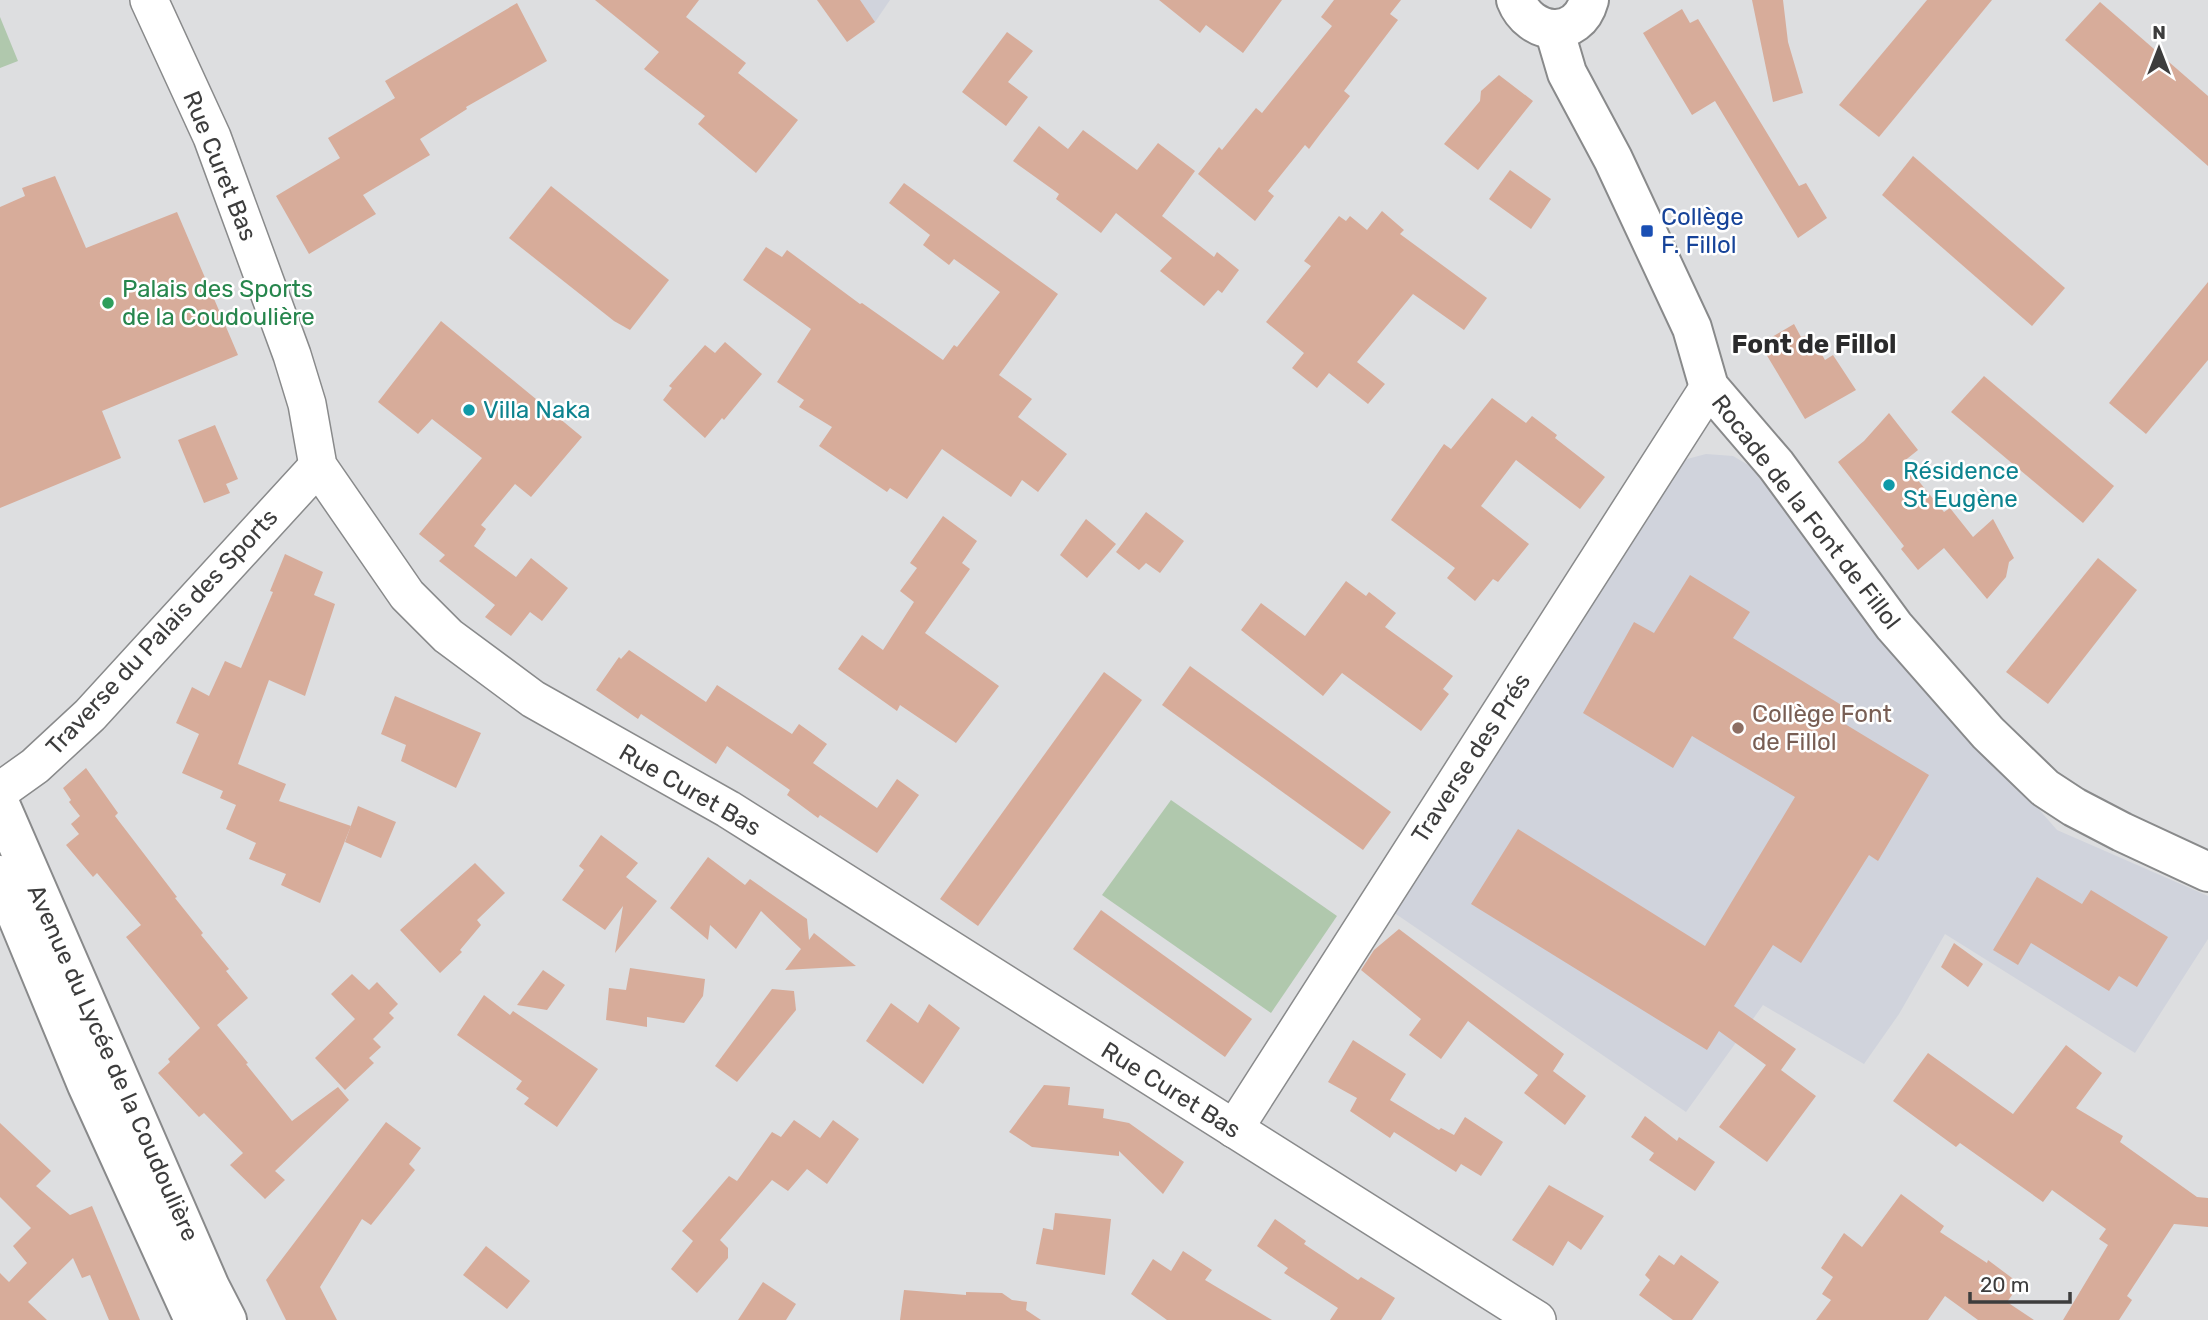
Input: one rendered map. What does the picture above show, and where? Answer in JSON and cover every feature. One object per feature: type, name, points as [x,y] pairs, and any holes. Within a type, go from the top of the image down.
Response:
[{"type":"street","name":"Rue Curet Bas","points":[[149,0],[212,137],[287,342],[307,404],[318,466],[407,594],[448,636],[533,699],[728,809],[1537,1320]]},
{"type":"street","points":[[1516,0],[1528,20],[1538,26],[1554,29],[1574,23],[1582,15],[1589,0]]},
{"type":"street","name":"Rocade de la Font de Fillol","points":[[1554,29],[1567,73],[1613,159],[1692,328],[1709,387],[1762,447],[1894,626],[1988,733],[2045,788],[2086,813],[2208,872]]},
{"type":"street","name":"Traverse des Prés","points":[[1234,1129],[1709,387]]},
{"type":"street","name":"Traverse du Palais des Sports","points":[[0,791],[35,766],[90,715],[318,466]]},
{"type":"street","name":"Avenue du Lycée de la Coudoulière","points":[[0,804],[210,1287],[228,1320]]},
{"type":"street","name":"Avenue du Lycée de la Coudoulière","points":[[0,875],[87,1085],[194,1320]]},
{"type":"shaded area","points":[[859,0],[890,0],[875,22]]},
{"type":"shaded area","name":"Collège Font de Fillol","points":[[1706,454],[1733,456],[1755,469],[1902,654],[2057,830],[2208,896],[2208,939],[2135,1053],[1945,934],[1899,1014],[1864,1064],[1763,1005],[1686,1112],[1390,910],[1654,499],[1687,459]]},
{"type":"green space","points":[[0,17],[18,61],[0,68]]},
{"type":"green space","points":[[1171,800],[1337,916],[1271,1013],[1102,895]]},
{"type":"building","points":[[595,0],[699,0],[686,17],[746,63],[738,73],[798,120],[756,173],[698,124],[705,116],[644,69],[659,52]]},
{"type":"building","points":[[817,0],[860,0],[875,22],[847,42]]},
{"type":"building","points":[[1159,0],[1282,0],[1243,53],[1206,25],[1200,33]]},
{"type":"building","points":[[1334,0],[1401,0],[1390,14],[1398,20],[1344,91],[1350,96],[1309,149],[1305,145],[1268,191],[1274,196],[1255,221],[1198,174],[1219,147],[1222,150],[1256,108],[1262,113],[1332,26],[1321,17]]},
{"type":"building","points":[[1752,0],[1783,0],[1788,42],[1803,93],[1773,102]]},
{"type":"building","points":[[1927,0],[1992,0],[1879,137],[1839,105]]},
{"type":"building","points":[[2100,2],[2208,96],[2208,166],[2065,40]]},
{"type":"building","points":[[517,3],[547,61],[466,107],[467,109],[420,139],[430,155],[363,195],[376,214],[309,254],[276,196],[340,158],[328,138],[395,98],[385,81]]},
{"type":"building","points":[[1682,9],[1690,23],[1698,19],[1799,186],[1806,183],[1827,218],[1798,238],[1715,101],[1692,115],[1643,33]]},
{"type":"building","points":[[1007,32],[1033,51],[1008,82],[1028,97],[1006,126],[962,92]]},
{"type":"building","points":[[1499,75],[1533,101],[1478,170],[1444,144],[1480,101],[1481,91]]},
{"type":"building","points":[[1039,126],[1068,149],[1083,130],[1137,170],[1158,143],[1195,171],[1162,216],[1214,257],[1217,252],[1239,270],[1222,293],[1218,290],[1204,306],[1160,271],[1172,258],[1116,213],[1101,233],[1056,199],[1059,194],[1013,161]]},
{"type":"building","points":[[1913,156],[2065,288],[2032,326],[1882,195]]},
{"type":"building","points":[[1510,170],[1551,199],[1531,229],[1489,199]]},
{"type":"building","name":"Palais des Sports de la Coudoulière","points":[[55,176],[86,248],[177,212],[238,355],[102,411],[121,458],[0,508],[0,207],[25,196],[22,188]]},
{"type":"building","points":[[904,183],[1058,294],[999,375],[1032,399],[1018,417],[1067,454],[1038,492],[1022,480],[1011,497],[942,449],[907,499],[890,488],[887,492],[819,446],[832,427],[799,407],[804,400],[777,382],[811,329],[743,280],[766,247],[782,257],[787,250],[943,360],[954,345],[957,347],[1000,292],[954,259],[949,265],[923,245],[930,235],[889,203]]},
{"type":"building","points":[[551,186],[669,280],[630,330],[614,321],[509,238]]},
{"type":"building","points":[[1382,211],[1404,230],[1400,234],[1487,298],[1464,330],[1413,294],[1357,362],[1385,384],[1368,404],[1329,373],[1317,388],[1292,368],[1304,353],[1266,322],[1311,266],[1304,261],[1339,216],[1346,221],[1350,216],[1367,230]]},
{"type":"building","points":[[2208,282],[2208,360],[2146,434],[2109,403]]},
{"type":"building","name":"Villa Naka","points":[[441,321],[582,437],[531,497],[515,484],[481,525],[486,529],[474,546],[516,577],[531,558],[568,588],[542,621],[530,612],[511,636],[485,617],[495,605],[439,561],[445,555],[419,534],[482,458],[432,419],[418,434],[378,402]]},
{"type":"building","points":[[1794,324],[1801,337],[1810,334],[1825,360],[1833,355],[1856,390],[1805,419],[1760,344]]},
{"type":"building","points":[[725,342],[762,374],[724,420],[722,418],[705,438],[663,400],[672,388],[669,386],[705,345],[715,353]]},
{"type":"building","points":[[1984,376],[2114,486],[2083,523],[1951,412]]},
{"type":"building","points":[[1492,398],[1526,423],[1532,416],[1557,435],[1555,438],[1605,477],[1580,509],[1516,460],[1481,506],[1529,544],[1498,582],[1493,579],[1475,601],[1447,578],[1455,568],[1391,520],[1444,444],[1451,449]]},
{"type":"building","name":"Résidence St Eugène","points":[[1889,413],[1918,450],[1903,462],[1944,512],[1950,508],[1973,537],[1993,519],[2014,558],[2009,562],[2006,577],[1987,599],[1944,548],[1918,570],[1901,549],[1904,546],[1838,462],[1864,441]]},
{"type":"building","points":[[215,425],[238,479],[226,484],[230,493],[204,503],[178,440]]},
{"type":"building","points":[[1146,512],[1184,541],[1160,573],[1146,563],[1139,570],[1116,552]]},
{"type":"building","points":[[943,516],[977,541],[962,563],[970,569],[925,633],[999,686],[956,743],[900,705],[897,711],[838,669],[862,635],[883,650],[914,602],[900,591],[917,568],[910,563]]},
{"type":"building","points":[[1086,519],[1116,544],[1087,578],[1060,555]]},
{"type":"building","points":[[285,554],[323,572],[314,595],[335,604],[305,696],[269,680],[238,764],[286,784],[279,801],[351,826],[320,903],[281,885],[286,874],[249,859],[256,843],[226,829],[236,805],[220,798],[223,791],[182,773],[199,734],[176,723],[192,687],[209,696],[225,661],[241,668],[273,592],[270,591]]},
{"type":"building","points":[[2098,558],[2137,590],[2048,704],[2006,672]]},
{"type":"building","points":[[1690,575],[1750,612],[1733,638],[1851,711],[1845,724],[1929,775],[1878,861],[1869,855],[1801,963],[1773,945],[1734,1006],[1796,1049],[1781,1070],[1816,1096],[1767,1162],[1719,1127],[1766,1065],[1719,1031],[1707,1050],[1471,904],[1518,829],[1705,946],[1795,797],[1692,736],[1673,768],[1583,713],[1634,622],[1654,633]]},
{"type":"building","points":[[1346,581],[1366,596],[1369,592],[1396,613],[1385,627],[1453,676],[1443,689],[1449,694],[1421,731],[1342,673],[1323,696],[1241,630],[1261,603],[1305,636]]},
{"type":"building","points":[[629,650],[706,702],[717,685],[792,734],[799,724],[827,744],[813,763],[877,808],[897,779],[919,795],[877,853],[820,815],[818,818],[787,795],[790,790],[727,746],[716,764],[641,714],[638,719],[596,690],[619,657],[621,659]]},
{"type":"building","points":[[1190,666],[1391,812],[1363,850],[1162,705]]},
{"type":"building","points":[[1104,672],[1142,700],[978,926],[940,899]]},
{"type":"building","points":[[395,696],[481,733],[456,788],[401,761],[406,745],[381,734]]},
{"type":"building","points":[[86,768],[118,813],[115,816],[177,897],[175,898],[203,933],[201,935],[229,969],[226,971],[248,998],[217,1025],[248,1063],[246,1064],[292,1121],[338,1087],[349,1100],[275,1171],[285,1180],[265,1199],[230,1165],[243,1153],[204,1113],[199,1117],[158,1073],[170,1062],[168,1059],[200,1028],[126,937],[141,925],[97,873],[93,877],[66,845],[79,834],[71,824],[80,816],[69,802],[71,800],[63,788]]},
{"type":"building","points":[[358,806],[396,822],[381,858],[345,842]]},
{"type":"building","points":[[601,835],[638,863],[626,877],[657,901],[615,953],[623,906],[605,930],[562,900],[584,870],[579,866]]},
{"type":"building","points":[[708,857],[745,885],[750,879],[807,919],[809,940],[814,933],[856,966],[785,970],[801,949],[761,911],[736,949],[710,925],[708,940],[670,908]]},
{"type":"building","points":[[475,863],[505,893],[477,920],[481,925],[460,950],[462,952],[440,973],[400,930]]},
{"type":"building","points":[[2037,877],[2082,904],[2091,890],[2168,937],[2137,987],[2119,976],[2109,991],[2031,943],[2018,965],[1993,950]]},
{"type":"building","points":[[1101,910],[1252,1019],[1225,1057],[1073,949]]},
{"type":"building","points":[[1399,929],[1564,1054],[1553,1071],[1586,1096],[1565,1125],[1524,1093],[1538,1075],[1468,1021],[1441,1059],[1409,1035],[1421,1019],[1361,970],[1374,950]]},
{"type":"building","points":[[1954,943],[1983,964],[1968,987],[1941,967]]},
{"type":"building","points":[[630,968],[705,979],[703,996],[684,1023],[647,1017],[647,1027],[606,1020],[609,988],[626,990]]},
{"type":"building","points":[[543,970],[565,985],[547,1010],[517,1005]]},
{"type":"building","points":[[352,974],[369,990],[377,982],[398,1004],[389,1013],[394,1018],[373,1039],[381,1047],[369,1058],[374,1063],[345,1090],[315,1058],[355,1019],[331,994]]},
{"type":"building","points":[[772,989],[794,991],[796,1010],[737,1082],[715,1066]]},
{"type":"building","points":[[484,995],[510,1015],[513,1011],[598,1069],[557,1127],[524,1104],[529,1098],[516,1089],[522,1081],[457,1035]]},
{"type":"building","points":[[891,1003],[918,1023],[929,1004],[960,1028],[923,1084],[866,1041]]},
{"type":"building","points":[[1353,1040],[1406,1074],[1390,1100],[1439,1130],[1441,1128],[1454,1135],[1465,1117],[1503,1142],[1481,1176],[1461,1164],[1456,1172],[1394,1132],[1390,1138],[1350,1111],[1357,1098],[1328,1082]]},
{"type":"building","points":[[2066,1045],[2102,1073],[2076,1108],[2123,1136],[2120,1142],[2197,1197],[2208,1198],[2208,1227],[2174,1224],[2127,1296],[2132,1300],[2119,1320],[2063,1320],[2108,1245],[2099,1239],[2106,1229],[2052,1190],[2043,1202],[1960,1143],[1956,1147],[1893,1101],[1928,1053],[2013,1114]]},
{"type":"building","points":[[1044,1085],[1070,1087],[1068,1105],[1104,1109],[1103,1118],[1129,1123],[1184,1162],[1163,1194],[1119,1151],[1119,1156],[1032,1147],[1009,1132]]},
{"type":"building","points":[[1645,1116],[1677,1141],[1679,1137],[1715,1162],[1695,1191],[1649,1160],[1654,1153],[1631,1137]]},
{"type":"building","points":[[794,1120],[820,1138],[833,1120],[859,1139],[827,1184],[807,1169],[788,1191],[772,1180],[720,1240],[728,1248],[728,1258],[697,1293],[671,1269],[693,1241],[682,1231],[729,1176],[737,1181],[772,1132],[781,1137]]},
{"type":"building","points":[[386,1122],[421,1148],[409,1164],[415,1170],[371,1225],[362,1219],[320,1287],[337,1320],[286,1320],[266,1280]]},
{"type":"building","points":[[0,1123],[51,1171],[36,1186],[70,1215],[92,1206],[140,1320],[109,1320],[90,1275],[82,1278],[73,1258],[28,1302],[47,1320],[0,1320],[0,1273],[9,1282],[27,1263],[13,1246],[31,1228],[0,1197]]},
{"type":"building","points":[[1549,1185],[1604,1216],[1581,1250],[1568,1241],[1553,1266],[1512,1240]]},
{"type":"building","points":[[1901,1194],[1944,1226],[1940,1232],[1987,1263],[1988,1260],[2020,1284],[2007,1302],[2034,1320],[1978,1320],[1945,1296],[1928,1320],[1816,1320],[1831,1300],[1822,1294],[1833,1277],[1821,1268],[1844,1233],[1862,1247]]},
{"type":"building","points":[[1055,1213],[1111,1219],[1105,1275],[1036,1264],[1043,1228],[1053,1230]]},
{"type":"building","points":[[1275,1219],[1306,1241],[1304,1244],[1358,1280],[1361,1277],[1395,1298],[1381,1320],[1330,1320],[1338,1308],[1284,1273],[1288,1268],[1257,1246]]},
{"type":"building","points":[[486,1246],[530,1281],[507,1309],[463,1275]]},
{"type":"building","points":[[1183,1251],[1212,1270],[1205,1280],[1272,1320],[1167,1320],[1131,1294],[1153,1259],[1171,1271]]},
{"type":"building","points":[[1659,1255],[1674,1265],[1681,1255],[1719,1282],[1692,1320],[1673,1320],[1639,1295],[1650,1280],[1645,1275]]},
{"type":"building","points":[[763,1282],[796,1304],[786,1320],[738,1320]]},
{"type":"building","points":[[904,1290],[966,1295],[966,1292],[1002,1293],[1012,1300],[1027,1302],[1026,1310],[1041,1320],[900,1320]]},
{"type":"place","name":"Collège F. Fillol","points":[[1647,231]]},
{"type":"place","name":"Palais des Sports de la Coudoulière","points":[[108,303]]},
{"type":"place","name":"Villa Naka","points":[[469,410]]},
{"type":"place","name":"Résidence St Eugène","points":[[1889,485]]},
{"type":"place","name":"Collège Font de Fillol","points":[[1738,728]]},
{"type":"district","name":"Font de Fillol","points":[[1814,344]]}]
